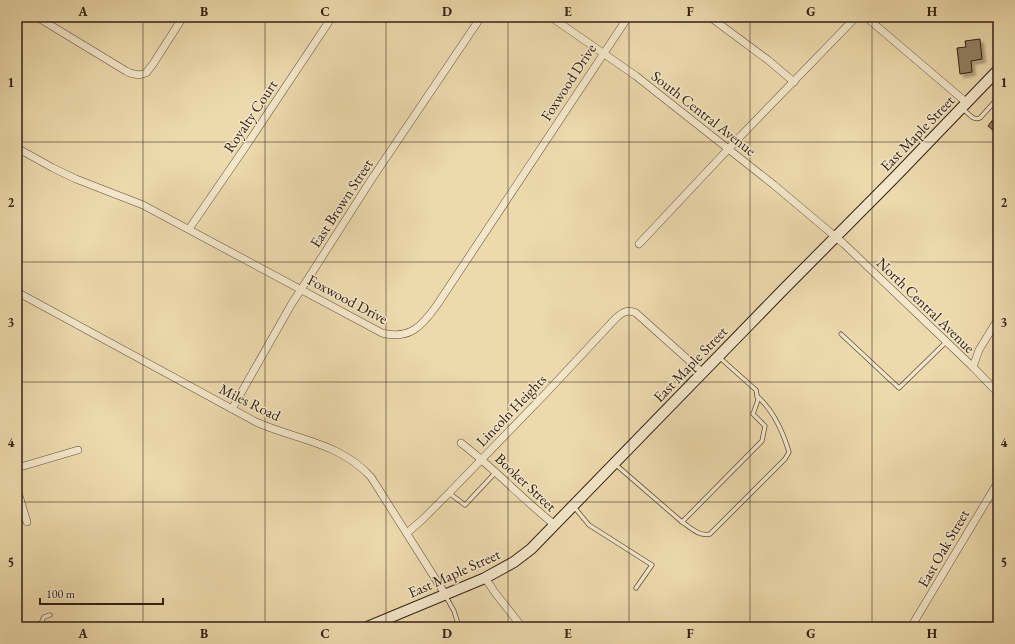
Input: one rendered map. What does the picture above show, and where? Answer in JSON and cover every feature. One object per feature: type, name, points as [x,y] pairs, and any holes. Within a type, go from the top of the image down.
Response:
[{"type":"main road","name":"East Maple Street","points":[[367,627],[485,578],[520,558],[555,525],[964,105],[994,81],[998,70]]},
{"type":"street","points":[[37,17],[126,71],[130,73],[142,74],[146,73],[153,64],[183,17]]},
{"type":"street","name":"Royalty Court","points":[[189,229],[332,17]]},
{"type":"street","name":"East Brown Street","points":[[232,409],[301,289],[481,17]]},
{"type":"street","name":"South Central Avenue","points":[[551,17],[636,76],[729,149],[835,236]]},
{"type":"street","name":"Foxwood Drive","points":[[17,148],[53,168],[143,205],[382,333],[391,335],[407,334],[420,326],[437,305],[603,52],[628,17]]},
{"type":"street","points":[[710,17],[768,60],[794,82]]},
{"type":"street","points":[[639,244],[856,17]]},
{"type":"street","points":[[866,17],[964,105]]},
{"type":"street","name":"North Central Avenue","points":[[835,236],[972,366],[998,393]]},
{"type":"street","name":"Miles Road","points":[[17,292],[266,427],[311,440],[333,449],[362,467],[371,477],[445,594]]},
{"type":"street","name":"Lincoln Heights","points":[[407,534],[547,392],[616,318],[624,312],[628,311],[636,313],[703,373]]},
{"type":"street","points":[[972,366],[979,350],[998,319]]},
{"type":"street","name":"Booker Street","points":[[461,443],[482,459],[555,525]]},
{"type":"street","points":[[17,468],[78,450]]},
{"type":"street","name":"East Oak Street","points":[[911,627],[998,482]]},
{"type":"street","points":[[17,488],[27,522]]},
{"type":"street","points":[[485,578],[522,627]]},
{"type":"lane","points":[[964,105],[974,119],[977,119],[980,118],[998,98]]},
{"type":"lane","points":[[841,334],[899,388],[946,342]]},
{"type":"lane","points":[[682,522],[762,441],[765,426],[753,414],[758,400],[756,390],[718,357]]},
{"type":"lane","points":[[614,464],[682,522],[697,532],[706,535],[710,534],[785,459],[789,452],[783,433],[766,404],[758,396]]},
{"type":"lane","points":[[449,493],[465,505],[496,472]]},
{"type":"lane","points":[[573,506],[589,525],[652,564],[636,588]]},
{"type":"lane","points":[[445,594],[454,611],[459,627]]},
{"type":"lane","points":[[39,627],[44,617],[50,615]]},
{"type":"building","points":[[980,39],[982,59],[971,61],[972,72],[960,74],[957,48],[966,47],[965,41]]},
{"type":"building","points":[[998,113],[998,134],[988,126]]}]
